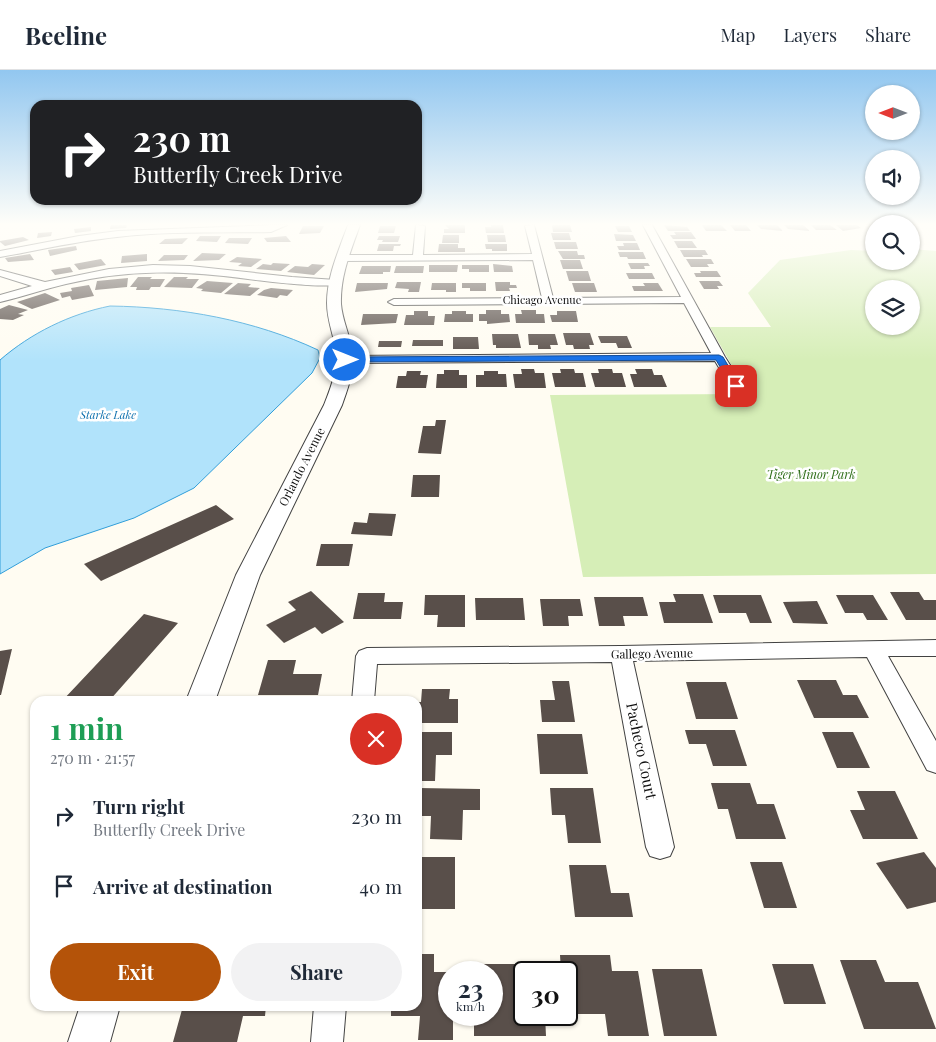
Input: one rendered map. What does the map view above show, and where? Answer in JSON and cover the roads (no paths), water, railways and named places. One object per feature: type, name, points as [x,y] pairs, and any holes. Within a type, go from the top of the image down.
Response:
[{"type":"street","points":[[0,299],[42,285],[106,272],[135,270]]},
{"type":"street","points":[[198,270],[335,285]]},
{"type":"street","name":"Orlando Avenue","points":[[202,696],[248,576],[333,405],[342,382],[345,360],[334,316],[335,285],[340,270]]},
{"type":"street","points":[[540,270],[548,300]]},
{"type":"street","points":[[673,270],[719,357],[745,400]]},
{"type":"street","points":[[0,273],[42,285]]},
{"type":"street","name":"Chicago Avenue","points":[[394,302],[689,300]]},
{"type":"street","points":[[345,360],[719,357]]},
{"type":"street","name":"Gallego Avenue","points":[[363,696],[367,656],[621,654],[936,648]]},
{"type":"street","points":[[873,649],[936,763]]},
{"type":"street","name":"Pacheco Court","points":[[621,654],[660,847]]},
{"type":"street","points":[[89,1042],[98,1011]]},
{"type":"street","points":[[327,1042],[330,1011]]},
{"type":"water","name":"Starke Lake","points":[[110,306],[190,312],[243,323],[318,350],[320,358],[312,373],[194,488],[134,518],[45,548],[0,574],[0,360],[25,341],[66,319]]},
{"type":"park label","name":"Tiger Minor Park","points":[[811,475]]}]
